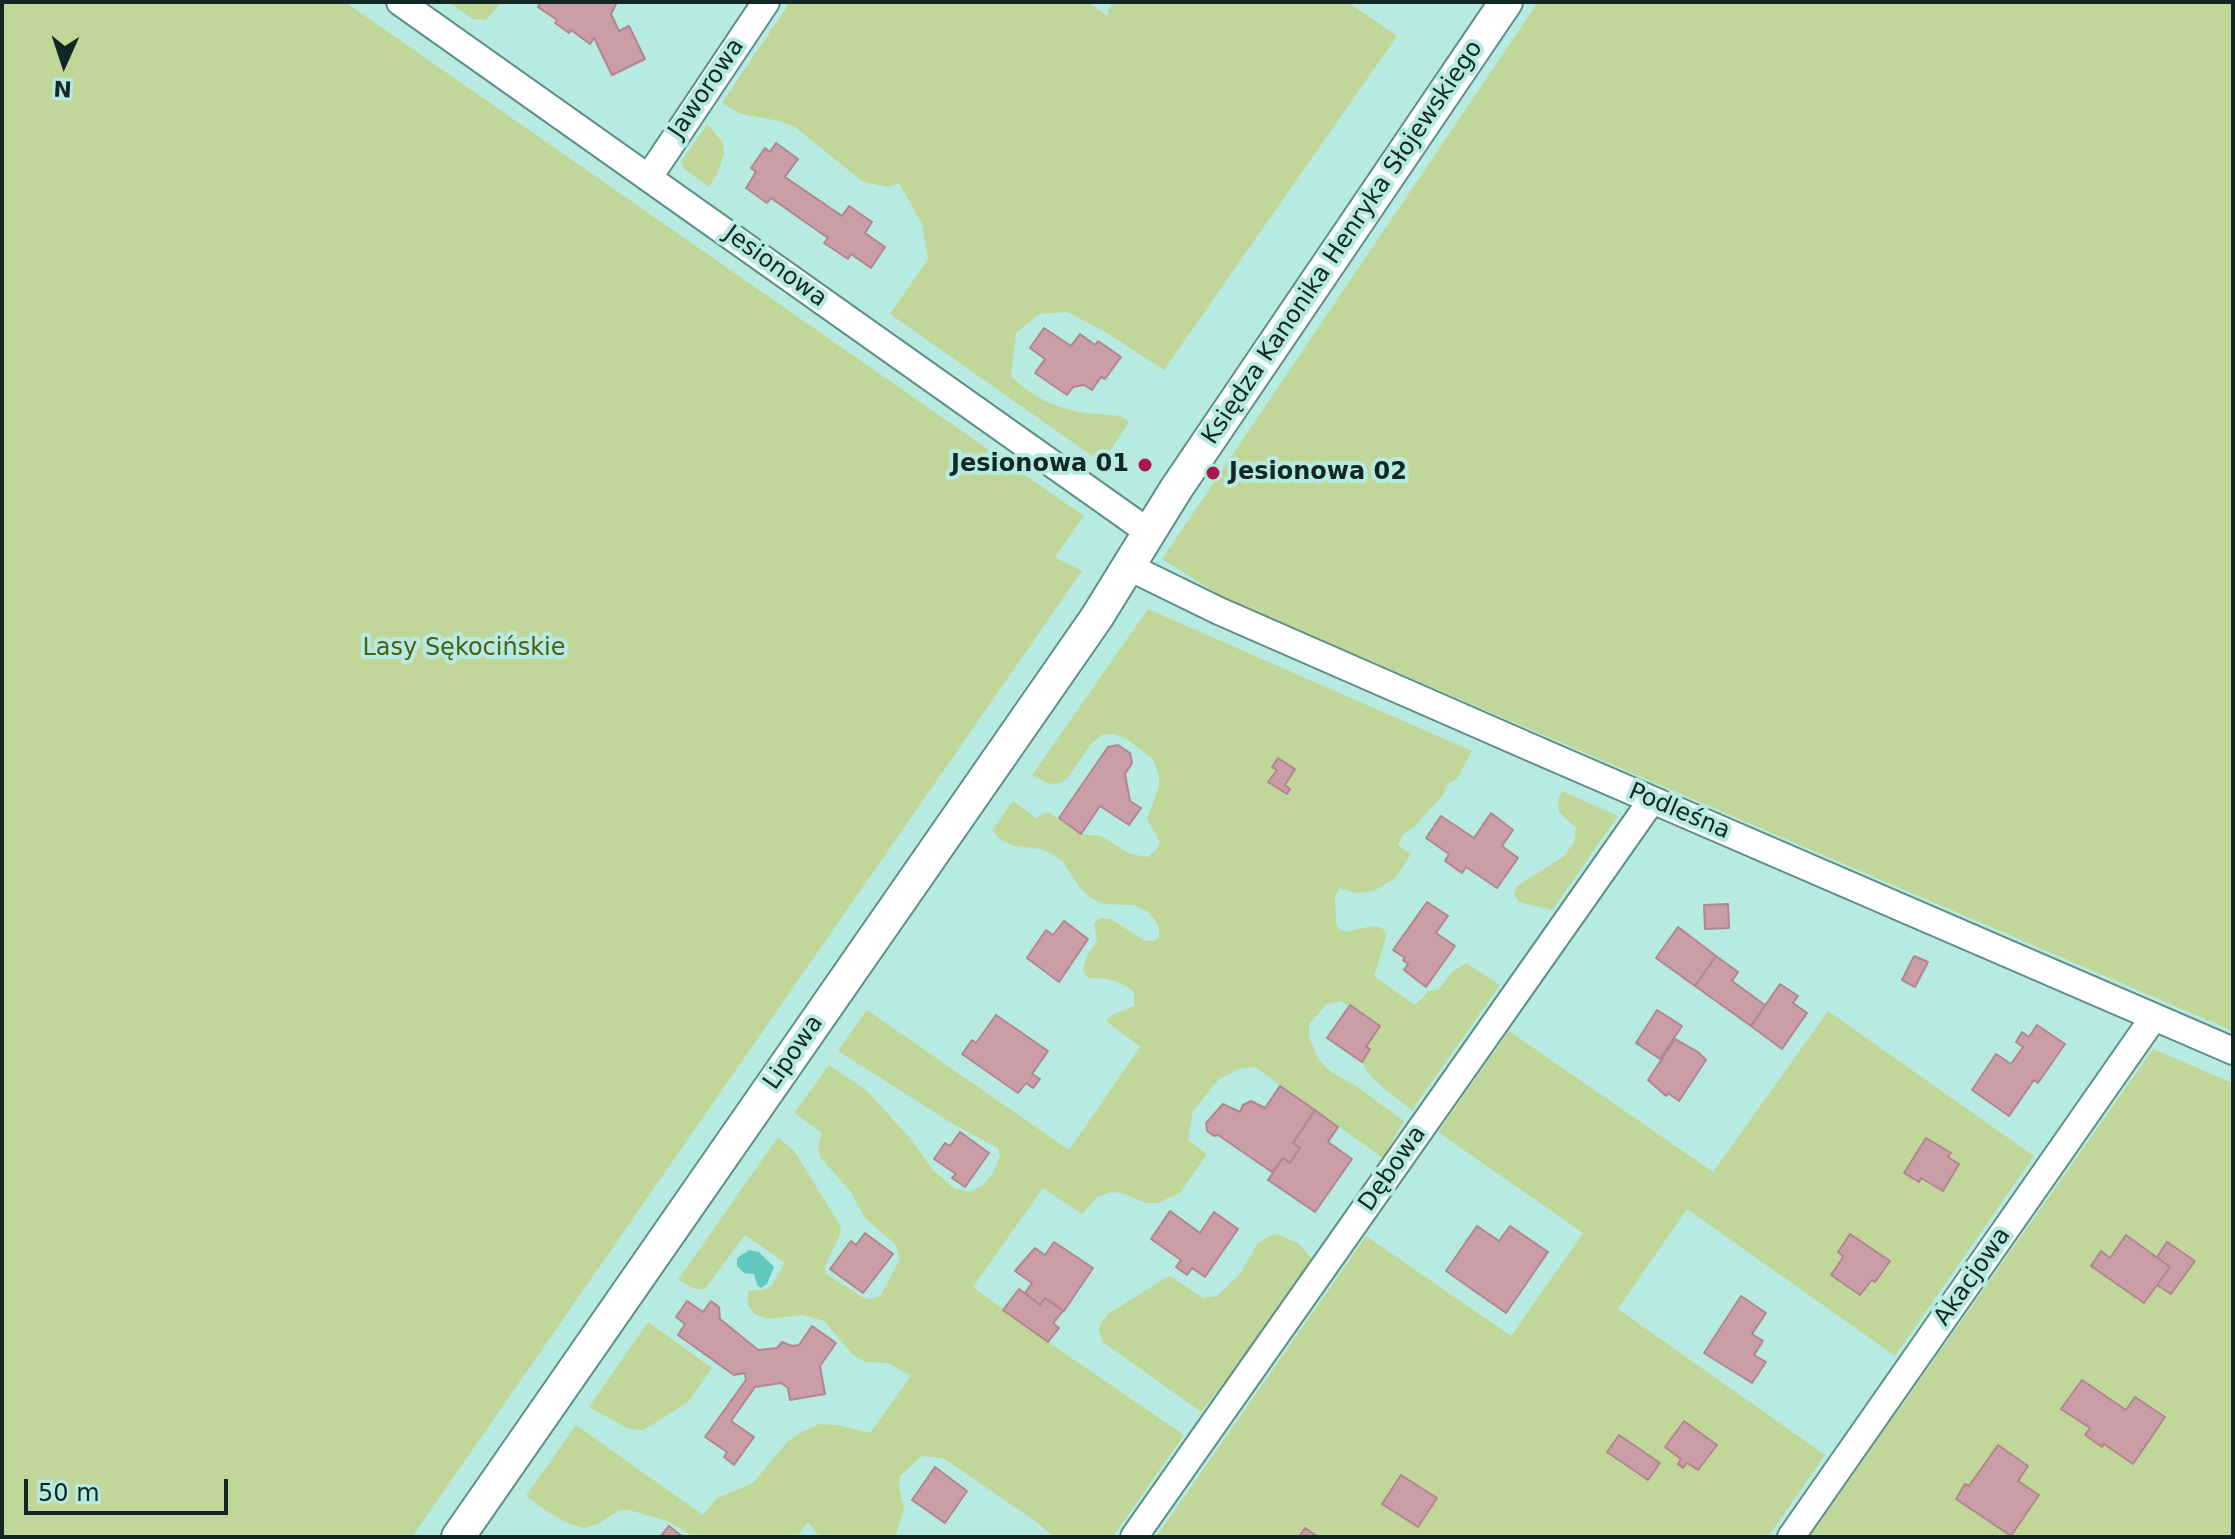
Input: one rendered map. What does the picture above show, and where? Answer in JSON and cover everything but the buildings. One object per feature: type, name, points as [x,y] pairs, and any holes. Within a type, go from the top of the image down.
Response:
[{"type":"street","name":"Jesionowa","points":[[400,2],[1150,533]]},
{"type":"street","name":"Jaworowa","points":[[649,177],[766,2]]},
{"type":"street","name":"Księdza Kanonika Henryka Słojewskiego","points":[[1129,567],[1176,489],[1506,2]]},
{"type":"street","name":"Podleśna","points":[[1129,567],[1219,611],[2233,1051]]},
{"type":"street","name":"Lipowa","points":[[458,1537],[1129,567]]},
{"type":"street","name":"Dębowa","points":[[1134,1537],[1652,800]]},
{"type":"street","name":"Akacjowa","points":[[1791,1537],[2154,1017]]},
{"type":"green space","name":"Lasy Sękocińskie","points":[[2,2],[345,2],[1084,516],[1055,557],[1082,571],[412,1537],[2,1537]]},
{"type":"green space","points":[[448,2],[502,2],[486,20],[473,19]]},
{"type":"green space","points":[[790,2],[898,2],[903,5],[907,2],[1088,2],[1108,16],[1108,10],[1115,2],[1348,2],[1397,36],[1164,370],[1102,330],[1067,312],[1039,314],[1016,333],[1011,376],[1024,388],[1066,409],[1121,416],[1129,422],[1102,463],[890,314],[928,259],[922,224],[899,183],[889,187],[863,182],[795,127],[741,114],[722,103]]},
{"type":"green space","points":[[1538,2],[2233,2],[2233,1031],[1224,598],[1162,559]]},
{"type":"green space","points":[[707,124],[723,142],[724,153],[718,173],[709,187],[684,169],[681,162]]},
{"type":"green space","points":[[1148,609],[1472,751],[1457,779],[1449,783],[1442,796],[1413,828],[1403,834],[1398,845],[1411,854],[1395,878],[1374,891],[1356,893],[1340,888],[1335,896],[1336,923],[1339,929],[1346,932],[1372,926],[1382,928],[1387,934],[1374,976],[1415,1005],[1429,991],[1438,990],[1452,972],[1466,963],[1500,985],[1412,1110],[1382,1087],[1362,1062],[1370,1050],[1366,1047],[1380,1025],[1341,1001],[1327,1004],[1309,1024],[1309,1037],[1319,1060],[1330,1071],[1404,1121],[1383,1158],[1255,1067],[1239,1069],[1219,1079],[1193,1111],[1188,1140],[1207,1154],[1180,1193],[1158,1203],[1146,1203],[1111,1192],[1097,1197],[1082,1214],[1043,1188],[973,1287],[1184,1435],[1113,1537],[1054,1537],[943,1458],[922,1456],[900,1476],[904,1510],[896,1534],[899,1537],[823,1537],[808,1522],[797,1537],[694,1537],[667,1521],[629,1510],[618,1511],[598,1524],[584,1528],[567,1523],[545,1510],[526,1496],[576,1425],[703,1515],[717,1498],[753,1483],[787,1442],[802,1432],[819,1424],[870,1433],[911,1376],[888,1363],[866,1362],[853,1355],[824,1321],[803,1315],[768,1319],[756,1315],[748,1306],[748,1291],[766,1289],[772,1285],[785,1263],[745,1235],[705,1289],[695,1289],[678,1280],[778,1137],[795,1152],[841,1227],[825,1266],[826,1274],[864,1298],[880,1296],[900,1259],[895,1244],[865,1218],[851,1192],[820,1157],[818,1145],[822,1133],[794,1113],[829,1065],[866,1090],[910,1138],[933,1170],[954,1188],[969,1192],[983,1185],[993,1173],[1000,1156],[998,1148],[953,1124],[838,1051],[867,1010],[1069,1150],[1140,1047],[1106,1021],[1134,1006],[1134,992],[1123,984],[1107,979],[1088,978],[1083,971],[1086,957],[1097,941],[1094,923],[1101,918],[1111,919],[1145,941],[1154,941],[1159,937],[1159,927],[1155,921],[1148,912],[1134,905],[1104,904],[1091,898],[1080,888],[1063,862],[1052,854],[1041,849],[1014,846],[1001,840],[992,830],[1013,801],[1036,818],[1048,812],[1081,834],[1101,836],[1130,854],[1148,857],[1156,850],[1160,842],[1147,819],[1159,787],[1159,776],[1153,759],[1125,738],[1113,734],[1102,735],[1091,744],[1067,779],[1059,783],[1050,784],[1032,775]]},
{"type":"green space","points":[[1562,791],[1618,816],[1552,910],[1519,902],[1514,894],[1517,886],[1564,856],[1574,842],[1576,828],[1559,812],[1558,799]]},
{"type":"green space","points":[[1828,1011],[2034,1156],[1895,1356],[1687,1209],[1618,1309],[1825,1455],[1768,1537],[1156,1537],[1366,1236],[1511,1336],[1583,1233],[1438,1132],[1509,1031],[1713,1172]]},
{"type":"green space","points":[[2153,1049],[2233,1083],[2233,1537],[1809,1537]]},
{"type":"green space","points":[[1278,1234],[1299,1244],[1312,1259],[1259,1338],[1201,1412],[1103,1342],[1100,1324],[1108,1314],[1164,1279],[1170,1276],[1203,1298],[1217,1296],[1240,1274],[1257,1244]]},
{"type":"green space","points":[[648,1322],[712,1368],[688,1402],[644,1430],[629,1429],[589,1407]]},
{"type":"shaded area","points":[[749,1250],[759,1252],[774,1267],[767,1284],[761,1288],[754,1274],[744,1273],[737,1266],[737,1258]]},
{"type":"place","name":"Jesionowa 01","points":[[1145,465]]},
{"type":"place","name":"Jesionowa 02","points":[[1213,473]]}]
